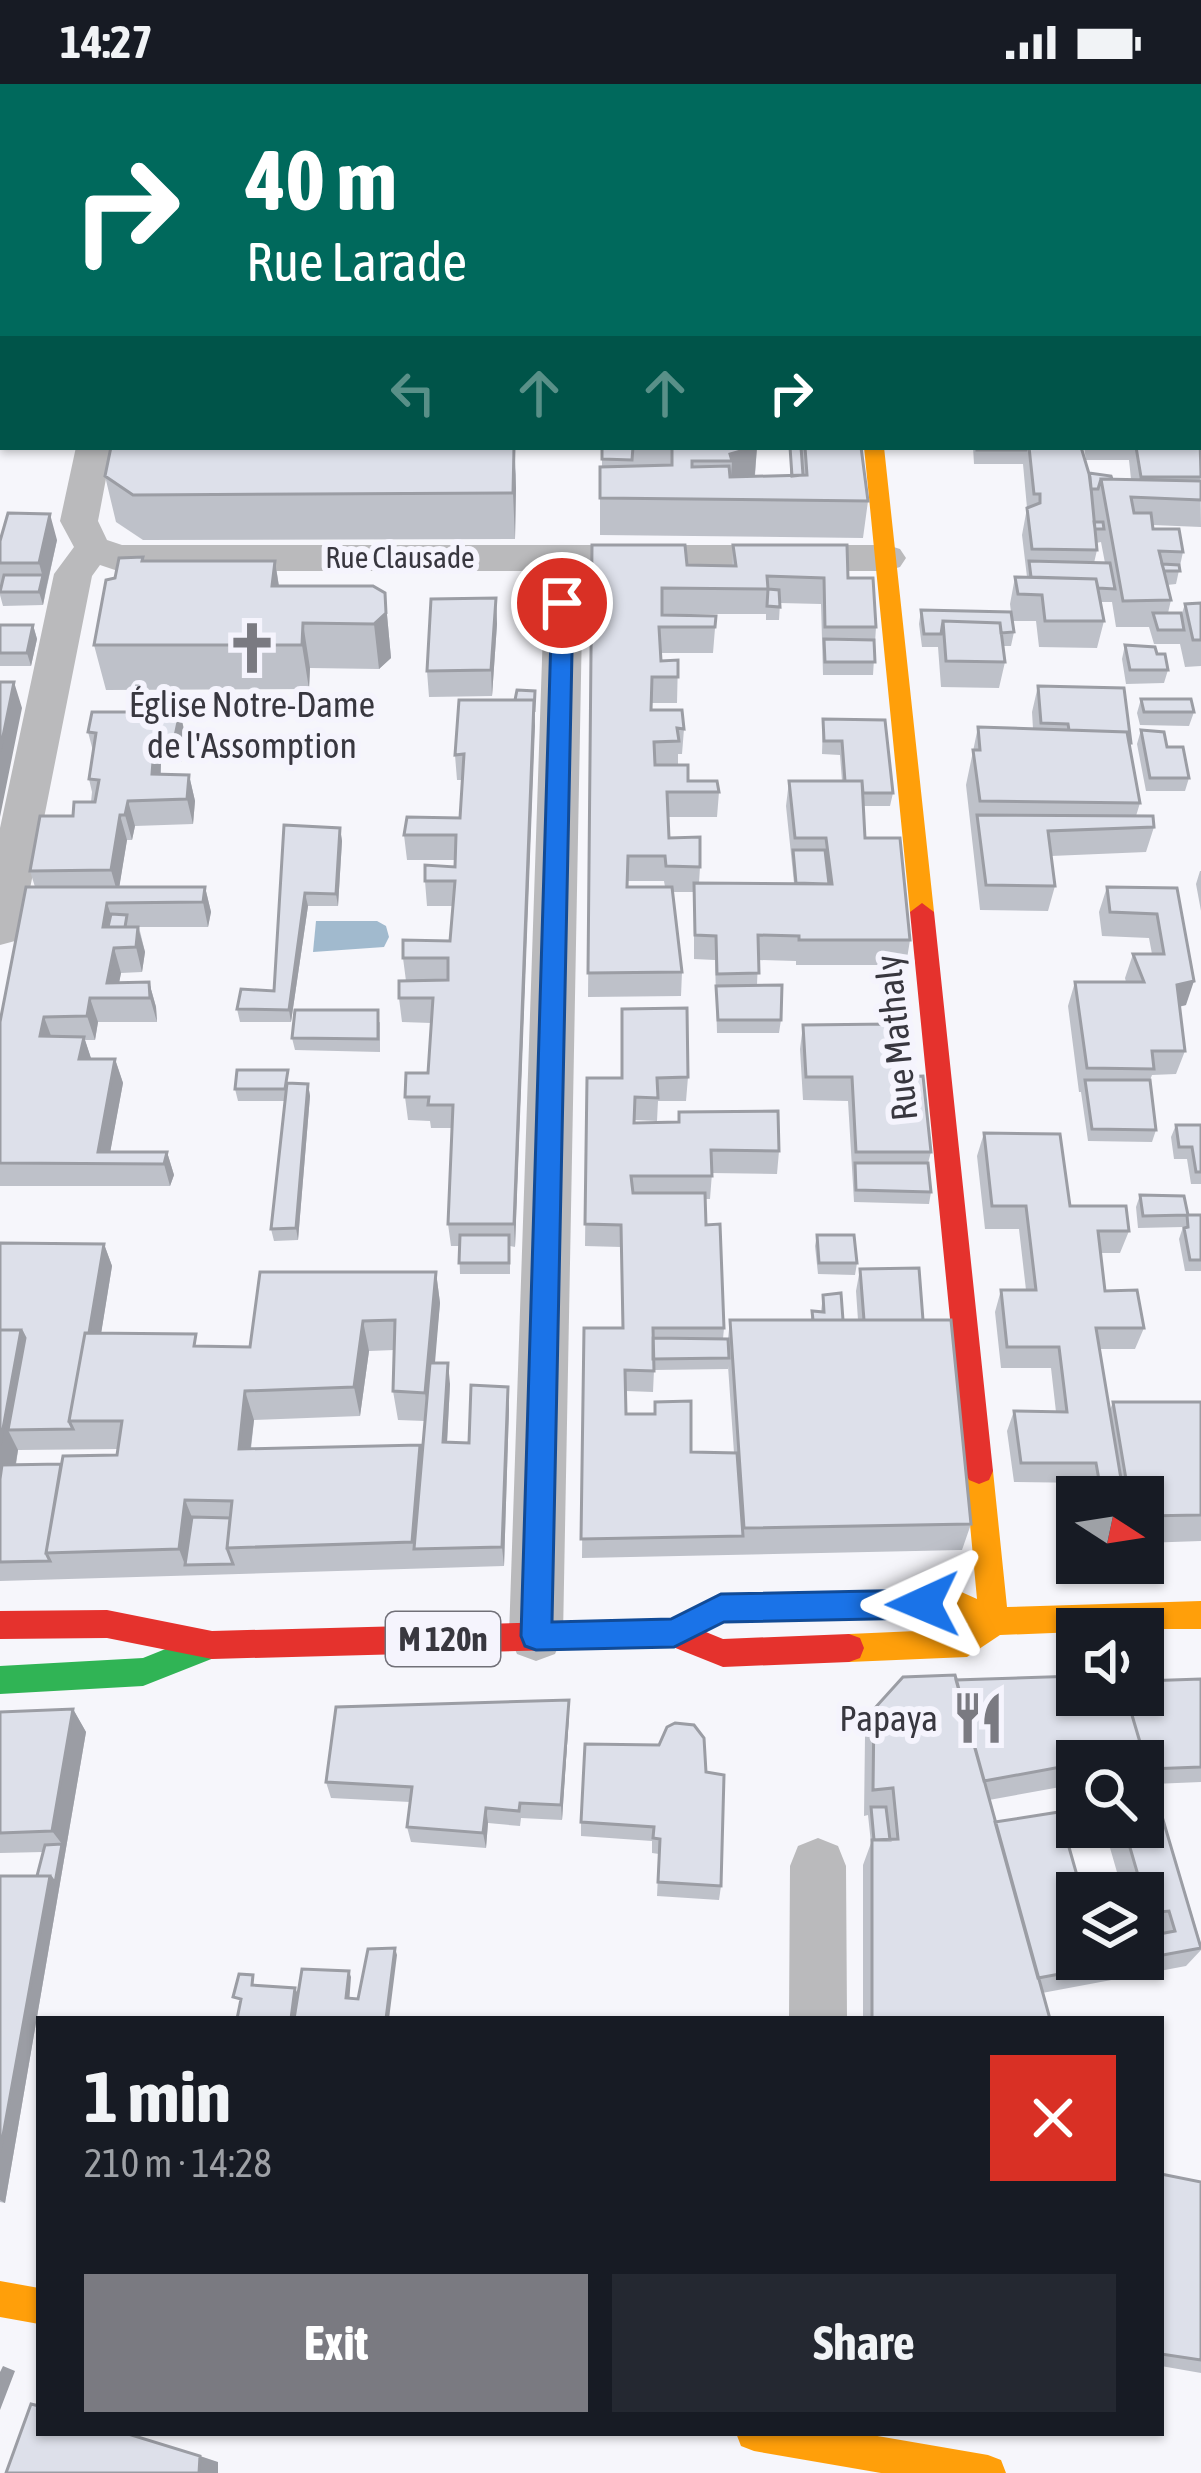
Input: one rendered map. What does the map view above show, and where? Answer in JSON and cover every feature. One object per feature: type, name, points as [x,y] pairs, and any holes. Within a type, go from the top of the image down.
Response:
[{"type":"street","points":[[0,929],[73,574],[93,548],[79,521],[93,450]]},
{"type":"street","name":"Rue Mathaly","points":[[874,450],[994,1622]]},
{"type":"street","name":"Rue Clausade","points":[[93,548],[118,558],[887,558]]},
{"type":"street","points":[[536,1636],[564,556]]},
{"type":"street","name":"M 120n","points":[[919,1604],[963,1604],[994,1622],[1201,1615]]},
{"type":"street","name":"M 120n","points":[[674,1633],[705,1616]]},
{"type":"street","name":"M 120n","points":[[0,1625],[28,1621],[146,1628],[212,1645],[674,1633],[723,1653],[967,1643],[994,1622]]},
{"type":"street","name":"M 120n","points":[[0,1680],[143,1672],[212,1645]]},
{"type":"street","points":[[818,1866],[818,2016]]},
{"type":"street","points":[[0,2299],[36,2305]]},
{"type":"street","points":[[792,2436],[988,2473]]},
{"type":"water","points":[[316,921],[377,921],[386,926],[389,937],[384,947],[313,952]]},
{"type":"building","points":[[110,450],[514,450],[513,493],[133,495],[105,476]]},
{"type":"building","points":[[602,450],[633,450],[632,460],[602,459]]},
{"type":"building","points":[[672,450],[744,450],[730,454],[732,461],[692,461],[692,467],[729,466],[730,477],[807,475],[805,450],[861,450],[868,501],[600,498],[600,467],[672,465]]},
{"type":"building","points":[[790,450],[801,450],[803,475],[792,476]]},
{"type":"building","points":[[1029,450],[1082,450],[1090,477],[1097,550],[1032,549],[1027,508],[1040,503],[1040,494],[1034,494]]},
{"type":"building","points":[[1136,450],[1200,450],[1201,477],[1141,477]]},
{"type":"building","points":[[1089,473],[1112,479],[1101,479],[1098,489],[1091,489]]},
{"type":"building","points":[[1101,479],[1201,481],[1201,500],[1131,497],[1134,513],[1151,513],[1153,529],[1179,529],[1183,552],[1159,551],[1171,600],[1123,601]]},
{"type":"building","points":[[8,513],[50,514],[39,563],[0,563]]},
{"type":"building","points":[[592,545],[685,545],[687,565],[736,566],[733,545],[847,545],[848,578],[873,578],[876,627],[825,627],[824,578],[767,576],[768,589],[662,588],[662,615],[716,616],[715,627],[659,627],[661,661],[678,660],[678,677],[652,677],[651,710],[682,710],[684,729],[677,728],[679,741],[654,742],[655,765],[688,765],[688,781],[717,781],[719,792],[667,792],[669,838],[700,837],[700,867],[666,866],[665,856],[628,856],[627,887],[672,887],[682,972],[588,973]]},
{"type":"building","points":[[143,557],[142,561],[275,561],[272,586],[373,586],[385,593],[386,613],[374,624],[303,623],[302,645],[94,645],[106,580],[115,578],[119,558]]},
{"type":"building","points":[[1029,561],[1110,563],[1115,589],[1098,588],[1096,579],[1031,577]]},
{"type":"building","points":[[1162,564],[1179,565],[1180,571],[1164,571]]},
{"type":"building","points":[[4,575],[43,575],[39,592],[0,592]]},
{"type":"building","points":[[1015,577],[1096,579],[1104,621],[1045,621],[1042,595],[1018,594]]},
{"type":"building","points":[[768,589],[779,590],[780,607],[767,606]]},
{"type":"building","points":[[496,598],[491,670],[427,671],[431,599]]},
{"type":"building","points":[[1201,603],[1201,640],[1193,640],[1185,604]]},
{"type":"building","points":[[921,610],[1011,612],[1014,632],[1001,633],[1000,623],[943,621],[941,634],[924,634]]},
{"type":"building","points":[[1153,613],[1181,613],[1184,630],[1158,630]]},
{"type":"building","points":[[943,621],[1000,623],[1005,662],[946,661]]},
{"type":"building","points":[[0,625],[33,625],[27,653],[0,653]]},
{"type":"building","points":[[824,639],[874,640],[875,662],[825,662]]},
{"type":"building","points":[[1125,645],[1155,647],[1157,654],[1165,654],[1168,670],[1130,670]]},
{"type":"building","points":[[0,682],[14,682],[0,751]]},
{"type":"building","points":[[1038,686],[1124,688],[1131,743],[1127,732],[1069,730],[1068,724],[1041,723]]},
{"type":"building","points":[[517,690],[535,691],[534,712],[534,700],[515,700]]},
{"type":"building","points":[[1141,699],[1191,699],[1194,712],[1144,712]]},
{"type":"building","points":[[459,700],[534,700],[514,1224],[448,1224],[453,1105],[428,1105],[429,1097],[405,1097],[406,1073],[428,1073],[433,998],[399,998],[399,981],[448,980],[448,958],[403,958],[403,940],[450,941],[455,881],[425,881],[425,865],[455,867],[456,835],[404,835],[407,817],[460,818],[464,754],[455,755]]},
{"type":"building","points":[[92,712],[180,712],[175,736],[155,736],[152,774],[189,775],[187,799],[128,801],[125,815],[120,815],[111,870],[30,871],[40,816],[73,816],[74,802],[95,802],[99,780],[89,779],[96,733],[88,732]]},
{"type":"building","points":[[823,719],[885,720],[893,793],[863,793],[862,781],[845,781],[842,741],[824,741]]},
{"type":"building","points":[[978,727],[1127,732],[1140,803],[980,801],[973,750],[980,750]]},
{"type":"building","points":[[1141,730],[1164,732],[1167,747],[1183,747],[1189,778],[1150,778]]},
{"type":"building","points":[[789,781],[862,781],[865,838],[900,838],[910,940],[799,940],[799,936],[758,935],[759,973],[717,974],[716,936],[695,935],[694,883],[832,884],[826,838],[795,838]]},
{"type":"building","points":[[977,815],[1153,816],[1154,827],[1048,831],[1055,886],[986,885]]},
{"type":"building","points":[[284,825],[340,828],[336,894],[305,893],[289,1010],[237,1009],[241,989],[274,991]]},
{"type":"building","points":[[793,850],[825,850],[829,884],[796,883]]},
{"type":"building","points":[[26,887],[205,887],[203,902],[107,903],[103,927],[138,927],[136,947],[114,948],[107,983],[149,982],[150,998],[90,998],[87,1016],[44,1017],[40,1036],[84,1037],[79,1059],[115,1059],[98,1152],[167,1152],[164,1164],[0,1163],[0,1022]]},
{"type":"building","points":[[1107,887],[1177,888],[1194,981],[1177,985],[1185,1051],[1152,1051],[1154,1069],[1087,1068],[1075,982],[1144,982],[1133,954],[1164,954],[1157,914],[1110,912]]},
{"type":"building","points":[[111,914],[127,915],[125,927],[108,927]]},
{"type":"building","points":[[782,985],[781,1020],[718,1020],[716,986]]},
{"type":"building","points":[[687,1008],[688,1077],[657,1078],[658,1098],[635,1097],[634,1123],[679,1122],[679,1112],[778,1111],[779,1151],[711,1150],[712,1176],[631,1176],[633,1193],[705,1193],[706,1225],[720,1224],[724,1328],[653,1328],[654,1371],[625,1370],[626,1414],[655,1414],[655,1402],[691,1401],[691,1452],[737,1453],[743,1536],[581,1539],[584,1328],[623,1328],[621,1225],[585,1224],[587,1078],[622,1078],[622,1009]]},
{"type":"building","points":[[295,1010],[378,1010],[378,1039],[292,1038]]},
{"type":"building","points":[[890,1024],[895,1077],[923,1076],[931,1152],[856,1152],[852,1077],[806,1077],[803,1025]]},
{"type":"building","points":[[237,1070],[288,1070],[285,1089],[235,1089]]},
{"type":"building","points":[[1085,1080],[1150,1080],[1156,1130],[1092,1129]]},
{"type":"building","points":[[287,1083],[308,1084],[296,1228],[271,1229]]},
{"type":"building","points":[[1176,1125],[1201,1125],[1201,1172],[1196,1172],[1192,1147],[1179,1147]]},
{"type":"building","points":[[984,1133],[1060,1134],[1070,1206],[1126,1206],[1129,1231],[1098,1231],[1105,1291],[1137,1290],[1144,1328],[1096,1328],[1121,1476],[1098,1476],[1096,1463],[1021,1463],[1014,1411],[1067,1412],[1059,1347],[1007,1347],[1001,1290],[1036,1290],[1026,1206],[992,1206]]},
{"type":"building","points":[[855,1163],[928,1163],[931,1192],[856,1190]]},
{"type":"building","points":[[1140,1195],[1184,1196],[1188,1215],[1201,1215],[1201,1260],[1190,1260],[1184,1228],[1188,1227],[1187,1215],[1143,1216]]},
{"type":"building","points":[[460,1235],[509,1235],[509,1263],[459,1263]]},
{"type":"building","points":[[817,1235],[854,1235],[857,1263],[819,1263]]},
{"type":"building","points":[[0,1243],[104,1244],[69,1421],[73,1429],[8,1430],[25,1338],[21,1330],[0,1330]]},
{"type":"building","points":[[919,1268],[923,1320],[864,1320],[860,1269]]},
{"type":"building","points":[[260,1272],[436,1272],[425,1393],[393,1391],[395,1320],[363,1321],[354,1387],[245,1391],[239,1449],[420,1445],[412,1542],[227,1548],[232,1501],[185,1500],[179,1549],[46,1553],[63,1456],[117,1455],[122,1421],[69,1421],[85,1333],[196,1334],[194,1346],[250,1347]]},
{"type":"building","points":[[841,1293],[843,1320],[813,1320],[812,1311],[824,1312],[823,1295]]},
{"type":"building","points":[[730,1320],[951,1320],[971,1524],[744,1528]]},
{"type":"building","points":[[0,1330],[21,1330],[0,1445]]},
{"type":"building","points":[[653,1338],[728,1339],[729,1358],[653,1359]]},
{"type":"building","points":[[430,1363],[448,1363],[443,1442],[469,1443],[471,1385],[508,1387],[502,1547],[414,1549]]},
{"type":"building","points":[[1113,1402],[1201,1402],[1201,1515],[1164,1516],[1164,1476],[1125,1476]]},
{"type":"building","points":[[61,1464],[46,1553],[50,1561],[0,1562],[2,1465]]},
{"type":"building","points":[[192,1517],[230,1518],[227,1548],[233,1564],[185,1565]]},
{"type":"building","points":[[955,1675],[1049,2016],[872,2016],[872,1840],[898,1839],[893,1788],[873,1790],[874,1709],[903,1677]]},
{"type":"building","points":[[1056,1677],[1056,1716],[1132,1716],[1139,1740],[1056,1740],[1056,1768],[984,1781],[956,1680]]},
{"type":"building","points":[[1201,1679],[1201,1767],[1164,1768],[1164,1740],[1139,1740],[1132,1716],[1164,1716],[1164,1680]]},
{"type":"building","points":[[569,1700],[561,1805],[520,1803],[519,1811],[486,1808],[483,1833],[407,1827],[412,1787],[326,1782],[336,1707]]},
{"type":"building","points":[[73,1709],[52,1831],[0,1833],[0,1712]]},
{"type":"building","points":[[694,1725],[704,1738],[706,1772],[724,1775],[721,1886],[658,1882],[660,1839],[653,1838],[654,1827],[581,1822],[585,1744],[659,1745],[667,1727]]},
{"type":"building","points":[[871,1807],[886,1807],[890,1840],[874,1840]]},
{"type":"building","points":[[1056,1812],[1056,1848],[1069,1848],[1076,1872],[1056,1872],[1056,1975],[1038,1978],[995,1822]]},
{"type":"building","points":[[1164,1823],[1201,1948],[1164,1955],[1164,1933],[1175,1931],[1169,1911],[1164,1912],[1164,1872],[1137,1872],[1130,1848],[1164,1848]]},
{"type":"building","points":[[62,1844],[55,1883],[50,1876],[37,1876],[45,1845]]},
{"type":"building","points":[[0,1876],[50,1876],[0,2152]]},
{"type":"building","points":[[395,1948],[386,2016],[294,2016],[302,1969],[349,1971],[346,1998],[358,1999],[368,1949]]},
{"type":"building","points":[[239,1974],[253,1975],[252,1985],[295,1988],[291,2016],[238,2016],[241,1999],[233,1997]]},
{"type":"building","points":[[1164,2175],[1201,2182],[1201,2360],[1164,2354]]},
{"type":"building","points":[[31,2404],[36,2405],[36,2436],[135,2436],[200,2456],[199,2473],[6,2473]]},
{"type":"traffic: fast","points":[[0,1680],[143,1672],[208,1646]]},
{"type":"traffic: slow","points":[[874,450],[922,912]]},
{"type":"traffic: slow","points":[[979,1471],[994,1621]]},
{"type":"traffic: slow","points":[[957,1604],[994,1621],[1201,1615]]},
{"type":"traffic: slow","points":[[849,1648],[967,1643],[994,1621]]},
{"type":"traffic: slow","points":[[0,2299],[36,2305]]},
{"type":"traffic: slow","points":[[772,2436],[988,2473]]},
{"type":"traffic: jam","points":[[922,912],[979,1471]]},
{"type":"traffic: jam","points":[[0,1625],[107,1624],[212,1645],[674,1633],[723,1653],[849,1648]]},
{"type":"place","name":"Église Notre-Dame de l'Assomption","points":[[252,648]]},
{"type":"place","name":"Papaya","points":[[978,1718]]},
{"type":"route","points":[[562,603],[536,1636],[674,1633],[721,1608],[923,1604]]}]
